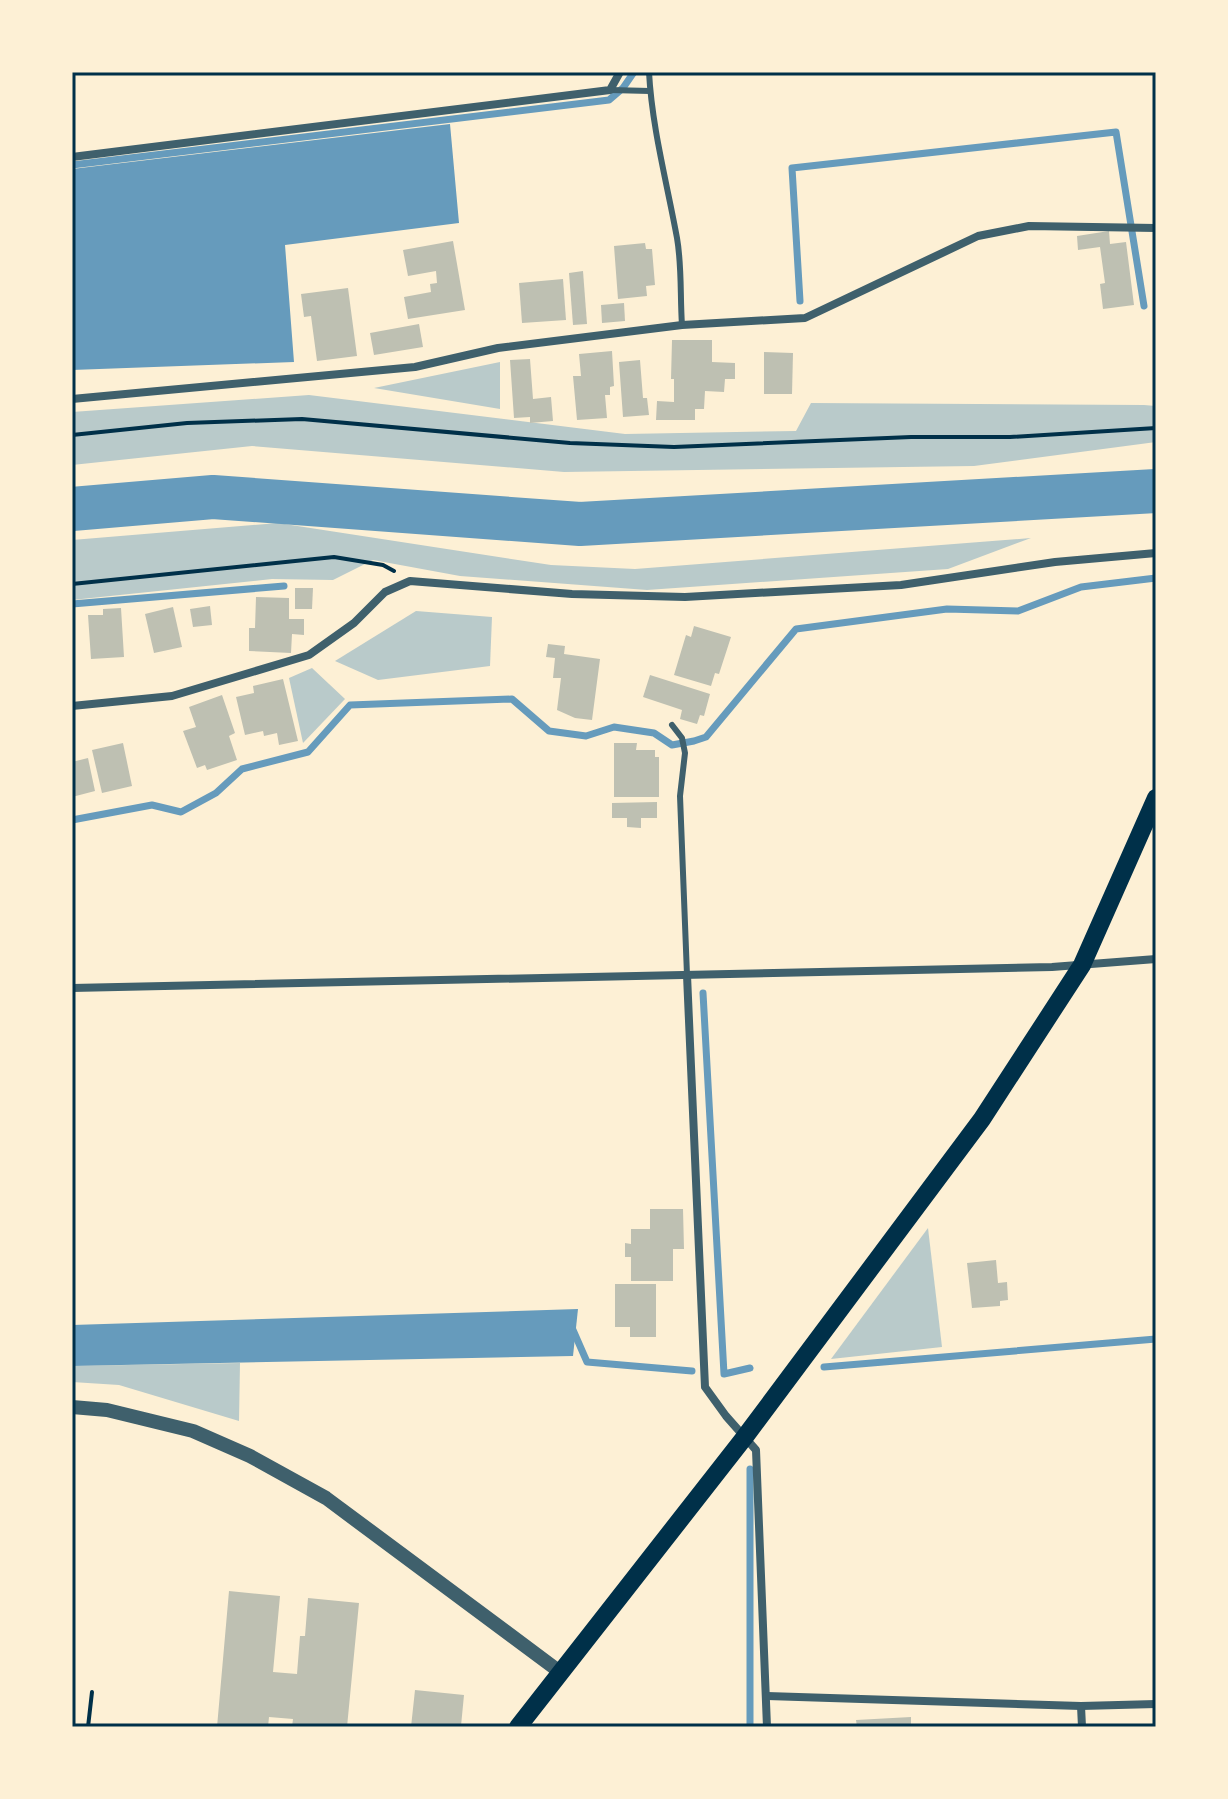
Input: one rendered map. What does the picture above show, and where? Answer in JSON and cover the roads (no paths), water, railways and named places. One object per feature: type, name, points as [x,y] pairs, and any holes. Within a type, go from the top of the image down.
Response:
[{"type":"main road","points":[[518,1727],[744,1438],[982,1119],[1082,965],[1156,798]]},
{"type":"street","points":[[72,157],[610,90],[620,72]]},
{"type":"street","points":[[72,399],[415,367],[498,348],[682,325],[805,318],[978,236],[1029,226],[1156,228]]},
{"type":"street","points":[[72,706],[172,696],[309,655],[354,623],[385,592],[410,581],[572,594],[685,597],[901,585],[1055,562],[1156,553]]},
{"type":"street","points":[[72,988],[1052,967],[1156,959]]},
{"type":"street","points":[[687,975],[705,1387],[756,1450],[767,1727]]},
{"type":"street","points":[[72,1407],[107,1410],[193,1431],[250,1456],[326,1498],[560,1672]]},
{"type":"street","points":[[767,1696],[1081,1706],[1156,1704]]},
{"type":"street","points":[[1081,1706],[1082,1727]]},
{"type":"lane","points":[[649,72],[661,164],[677,241],[682,325]]},
{"type":"lane","points":[[610,90],[650,91]]},
{"type":"lane","points":[[672,725],[682,738],[685,753],[680,796],[687,975]]},
{"type":"water","points":[[450,124],[459,223],[285,245],[294,362],[72,370],[72,169]]},
{"type":"water","points":[[578,1309],[573,1356],[72,1366],[72,1325]]},
{"type":"waterway","points":[[72,165],[609,100],[623,88],[634,72]]},
{"type":"waterway","points":[[800,301],[792,168],[1116,132],[1144,306]]},
{"type":"waterway","points":[[72,509],[213,497],[580,524],[1156,491]]},
{"type":"waterway","points":[[72,820],[152,805],[181,812],[216,793],[242,769],[308,752],[350,705],[512,699],[549,731],[586,736],[614,727],[654,733],[672,745],[694,741],[706,737],[796,629],[947,609],[1018,611],[1081,587],[1156,578]]},
{"type":"waterway","points":[[72,604],[284,586]]},
{"type":"waterway","points":[[703,993],[724,1374],[750,1368]]},
{"type":"waterway","points":[[573,1330],[587,1362],[692,1371]]},
{"type":"waterway","points":[[824,1367],[1156,1339]]},
{"type":"waterway","points":[[750,1469],[750,1727]]}]
